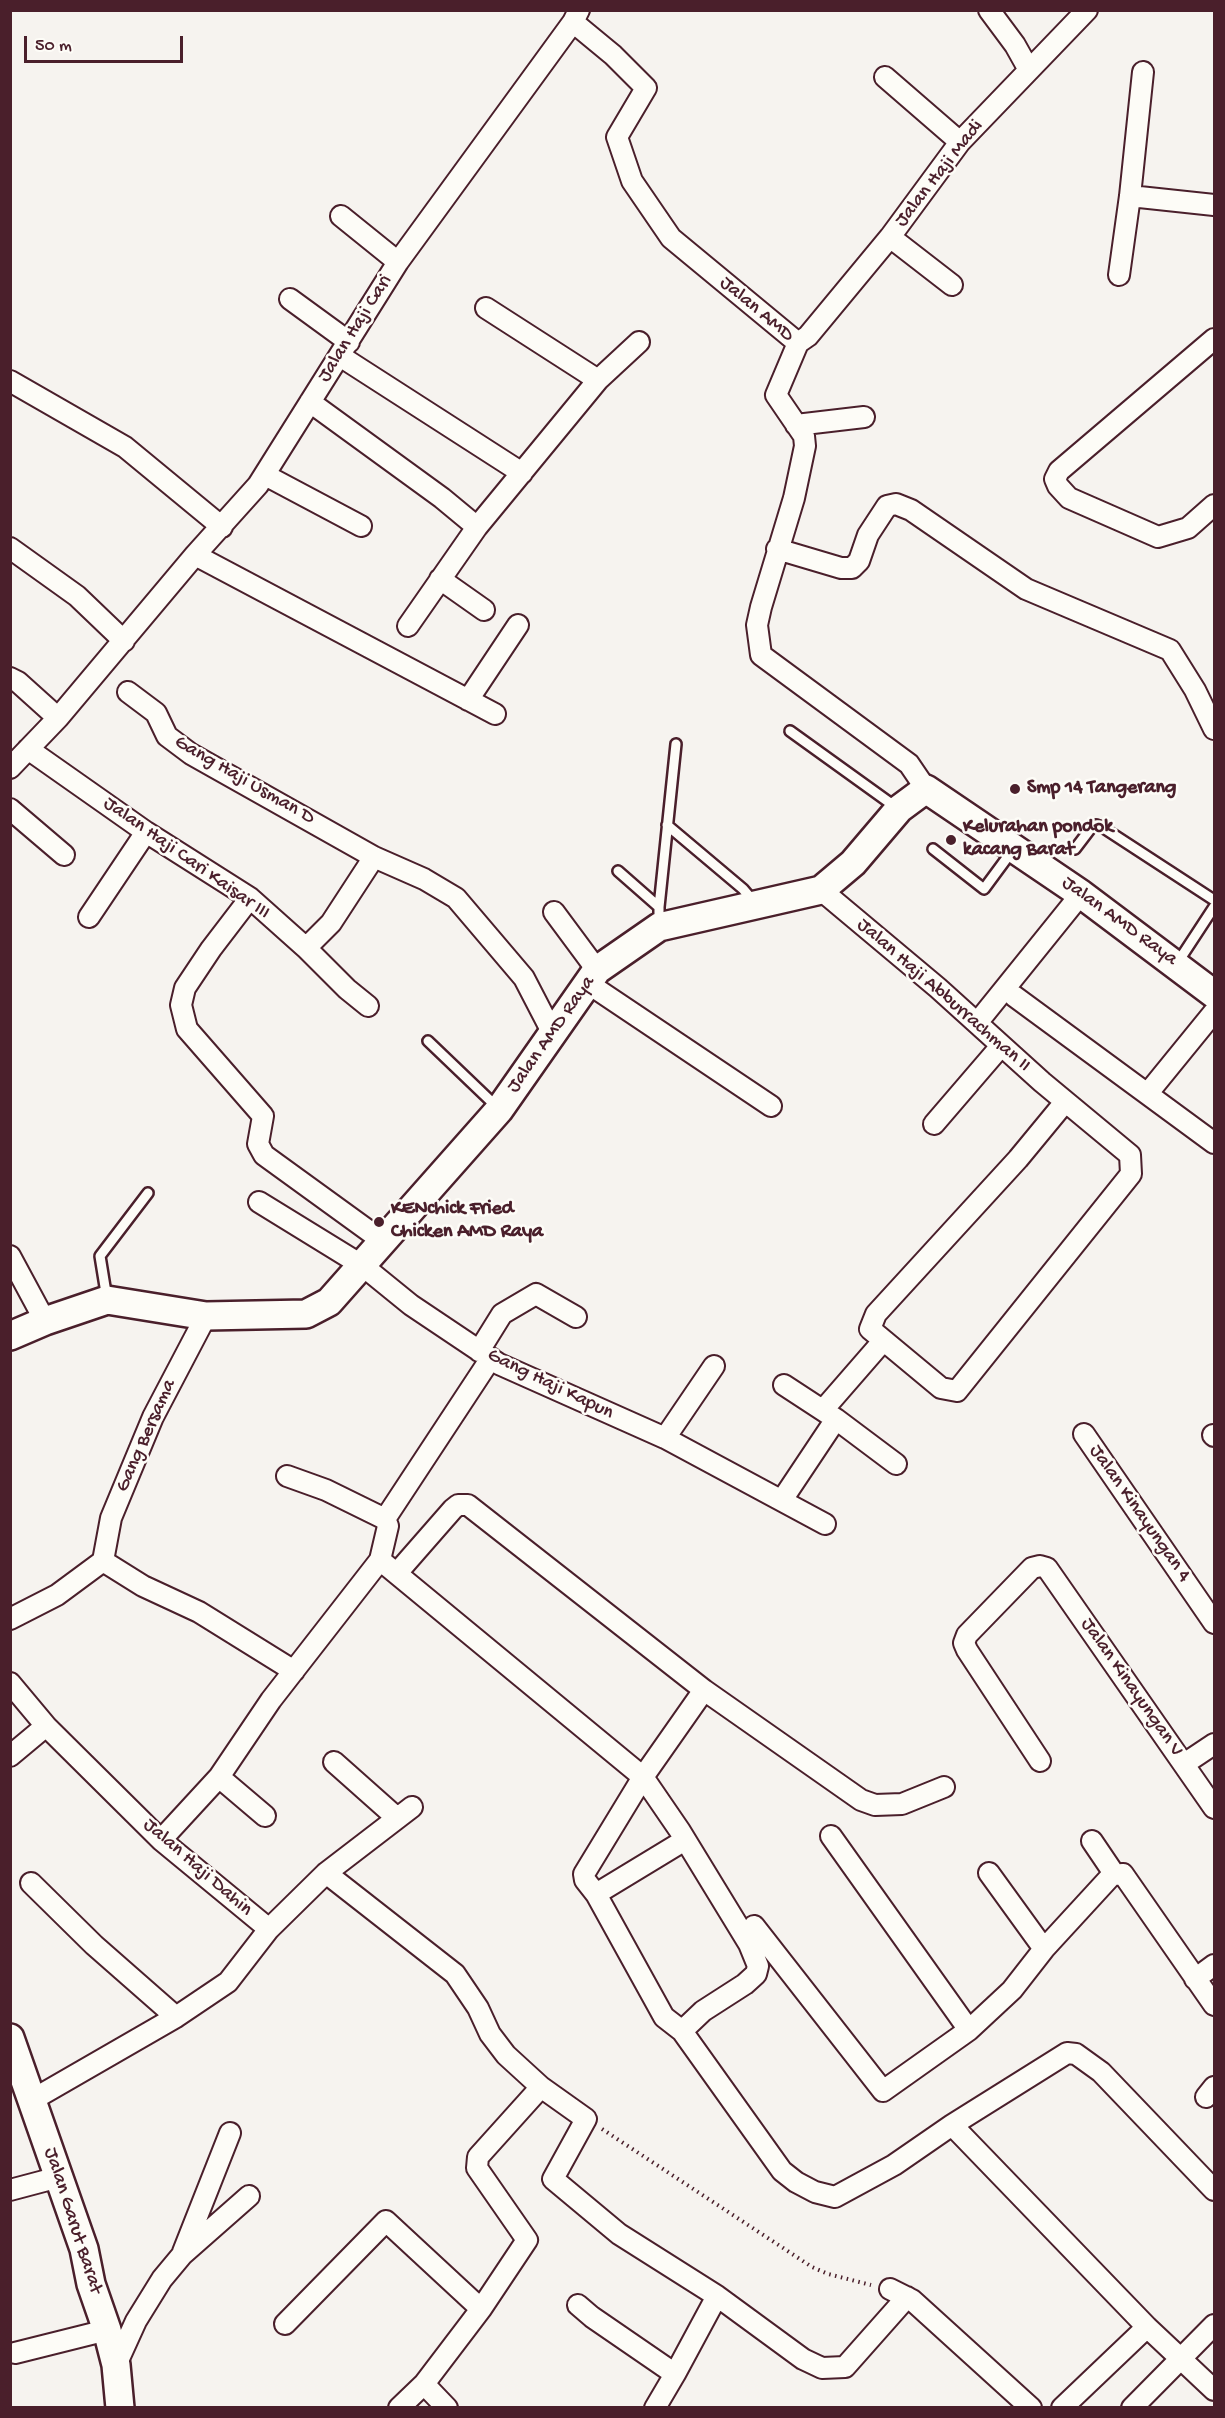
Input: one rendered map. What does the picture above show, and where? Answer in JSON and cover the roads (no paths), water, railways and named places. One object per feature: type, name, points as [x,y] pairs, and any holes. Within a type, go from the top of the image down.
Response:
[{"type":"street","points":[[989,10],[1016,45],[1029,70]]},
{"type":"street","name":"Jalan Haji Madi","points":[[798,343],[808,336],[890,237],[960,142],[1087,10]]},
{"type":"street","name":"Jalan Haji Cari","points":[[10,768],[58,718],[265,475],[398,262],[576,16]]},
{"type":"street","name":"Jalan AMD","points":[[576,16],[646,88],[618,137],[632,181],[670,238],[798,343],[776,394],[804,436],[806,446],[794,498],[777,549],[758,625],[761,655],[909,764],[926,789]]},
{"type":"street","points":[[1119,275],[1143,72]]},
{"type":"street","points":[[885,77],[960,142]]},
{"type":"street","points":[[1130,196],[1215,205]]},
{"type":"street","points":[[341,216],[398,262]]},
{"type":"street","points":[[890,237],[952,285]]},
{"type":"street","points":[[290,299],[344,349],[522,473]]},
{"type":"street","points":[[486,308],[598,380]]},
{"type":"street","points":[[1215,339],[1059,471],[1055,479],[1069,498],[1158,537],[1188,528],[1215,505]]},
{"type":"street","points":[[408,626],[477,527],[598,380],[639,342]]},
{"type":"street","points":[[10,381],[126,447],[222,527]]},
{"type":"street","points":[[310,402],[477,527]]},
{"type":"street","points":[[796,425],[864,417]]},
{"type":"street","points":[[265,475],[361,526]]},
{"type":"street","points":[[777,549],[841,568],[852,568],[859,561],[868,535],[887,506],[896,504],[911,510],[1026,589],[1170,650],[1195,690],[1215,729]]},
{"type":"street","points":[[10,548],[76,596],[124,641]]},
{"type":"street","points":[[195,555],[495,714]]},
{"type":"street","points":[[441,579],[484,610]]},
{"type":"street","points":[[468,700],[518,625]]},
{"type":"street","points":[[10,678],[18,682],[58,718]]},
{"type":"street","name":"Gang Haji Usman D","points":[[128,692],[156,713],[167,736],[179,746],[374,857],[424,879],[456,898],[524,978],[552,1032]]},
{"type":"street","name":"Jalan Haji Cari Kaisar III","points":[[28,750],[146,832],[250,898],[368,1006]]},
{"type":"street","name":"Jalan AMD Raya","points":[[10,1336],[45,1321],[107,1300],[206,1316],[306,1314],[329,1302],[500,1110],[552,1032],[593,977],[659,917],[756,904],[821,890],[853,863],[899,809],[926,789],[1082,894],[1215,994]]},
{"type":"street","points":[[10,809],[64,855]]},
{"type":"street","points":[[89,917],[146,832]]},
{"type":"street","points":[[306,948],[331,923],[374,857]]},
{"type":"street","name":"Jalan Haji Abburrachman II","points":[[821,890],[977,1023],[1065,1102],[1130,1155],[1131,1174],[957,1391],[941,1388],[883,1341]]},
{"type":"street","points":[[977,1023],[1082,894]]},
{"type":"street","points":[[250,898],[185,988],[181,1005],[187,1029],[263,1116],[258,1144],[264,1155],[384,1242]]},
{"type":"street","points":[[554,912],[593,977],[771,1106]]},
{"type":"street","points":[[1014,996],[1215,1143]]},
{"type":"street","points":[[1148,1093],[1215,1012]]},
{"type":"street","points":[[934,1124],[1001,1046]]},
{"type":"street","points":[[782,1500],[829,1415],[883,1341],[870,1329],[876,1314],[1018,1159],[1065,1102]]},
{"type":"street","name":"Gang Haji Kapun","points":[[259,1202],[363,1266],[411,1305],[499,1364],[665,1438],[825,1524]]},
{"type":"street","points":[[10,1257],[45,1321]]},
{"type":"street","points":[[385,1519],[485,1354],[502,1314],[536,1294],[576,1317]]},
{"type":"street","name":"Gang Bersama","points":[[103,1561],[111,1518],[153,1417],[206,1316]]},
{"type":"street","points":[[665,1438],[714,1366]]},
{"type":"street","points":[[784,1385],[896,1464]]},
{"type":"street","name":"Jalan Kinayungan 4","points":[[1084,1434],[1215,1623]]},
{"type":"street","points":[[161,1840],[219,1777],[294,1671],[380,1560],[388,1526],[385,1519],[326,1490],[286,1476]]},
{"type":"street","points":[[397,1573],[453,1509],[458,1505],[468,1505],[704,1690],[861,1800],[875,1805],[902,1804],[944,1787]]},
{"type":"street","points":[[380,1560],[644,1777],[685,1840],[749,1944],[758,1966],[756,1974],[745,1984],[703,2011],[682,2031]]},
{"type":"street","points":[[10,1619],[57,1595],[103,1561],[142,1586],[199,1612],[294,1671]]},
{"type":"street","name":"Jalan Kinayungan V","points":[[1040,1761],[964,1643],[967,1635],[1032,1568],[1040,1566],[1047,1568],[1215,1808]]},
{"type":"street","name":"Jalan Haji Dahin","points":[[10,1683],[46,1726],[161,1840],[268,1929],[326,1873],[404,1813],[334,1762]]},
{"type":"street","points":[[704,1690],[644,1777],[584,1874],[585,1880],[596,1894],[664,2017],[682,2031],[782,2171],[815,2192],[835,2196],[858,2186],[894,2165],[952,2124],[1067,2053],[1076,2054],[1101,2072],[1215,2190]]},
{"type":"street","points":[[10,1756],[46,1726]]},
{"type":"street","points":[[1184,1764],[1215,1744]]},
{"type":"street","points":[[219,1777],[265,1816]]},
{"type":"street","points":[[831,1836],[969,2030]]},
{"type":"street","points":[[596,1894],[685,1840]]},
{"type":"street","points":[[1092,1841],[1115,1875]]},
{"type":"street","points":[[326,1873],[455,1974],[478,2008],[490,2034],[506,2055],[542,2087],[586,2119],[553,2179],[619,2234],[717,2296],[803,2359],[822,2368],[845,2367],[898,2293],[1031,2408]]},
{"type":"street","points":[[988,1873],[1044,1949]]},
{"type":"street","points":[[754,1926],[883,2091],[969,2030],[1012,1990],[1044,1949],[1112,1875],[1123,1874],[1215,2005]]},
{"type":"street","points":[[31,1883],[94,1945],[176,2018]]},
{"type":"street","points":[[32,2100],[176,2018],[228,1982],[268,1929]]},
{"type":"street","points":[[1195,1979],[1215,1965]]},
{"type":"street","name":"Jalan Garut Barat","points":[[10,2038],[84,2249],[91,2284],[116,2365],[120,2408]]},
{"type":"street","points":[[399,2408],[424,2384],[481,2309],[526,2240],[477,2168],[478,2157],[542,2087]]},
{"type":"street","points":[[952,2124],[1147,2326],[1215,2390]]},
{"type":"street","points":[[182,2255],[230,2133]]},
{"type":"street","points":[[10,2190],[59,2177]]},
{"type":"street","points":[[116,2365],[136,2321],[162,2279],[182,2255],[249,2196]]},
{"type":"street","points":[[285,2324],[386,2221],[481,2309]]},
{"type":"street","points":[[654,2408],[717,2296]]},
{"type":"street","points":[[578,2304],[611,2331],[675,2374]]},
{"type":"street","points":[[1132,2408],[1215,2325]]},
{"type":"street","points":[[1062,2408],[1147,2326]]},
{"type":"street","points":[[15,2354],[107,2330]]},
{"type":"street","points":[[424,2384],[447,2408]]},
{"type":"lane","points":[[790,731],[899,809]]},
{"type":"lane","points":[[659,917],[676,744]]},
{"type":"lane","points":[[667,825],[743,890],[756,904]]},
{"type":"lane","points":[[1075,849],[1091,828],[1096,825],[1102,827],[1215,900]]},
{"type":"lane","points":[[933,849],[984,889],[1015,848]]},
{"type":"lane","points":[[618,871],[659,917]]},
{"type":"lane","points":[[1177,964],[1215,908]]},
{"type":"lane","points":[[428,1041],[500,1110]]},
{"type":"lane","points":[[107,1300],[100,1256],[148,1193]]},
{"type":"place","name":"Smp 14 Tangerang","points":[[1015,789]]},
{"type":"place","name":"Kelurahan pondok kacang Barat","points":[[951,840]]},
{"type":"place","name":"KENchick Fried Chicken AMD Raya","points":[[379,1222]]}]
